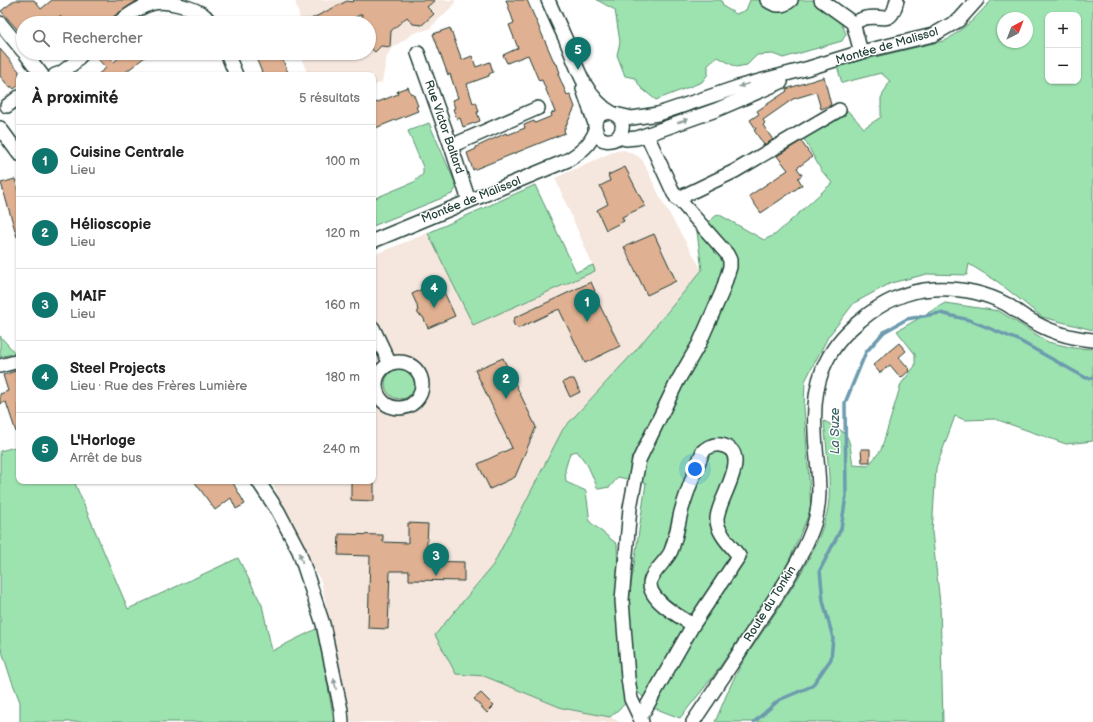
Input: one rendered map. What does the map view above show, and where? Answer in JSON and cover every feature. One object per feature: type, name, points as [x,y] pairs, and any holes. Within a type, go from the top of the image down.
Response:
[{"type":"street","points":[[548,0],[578,70],[595,127],[600,138],[613,139],[622,131],[620,119],[603,108],[595,99],[578,70]]},
{"type":"street","points":[[767,0],[772,4],[779,6],[791,0]]},
{"type":"street","points":[[821,0],[853,23],[861,52]]},
{"type":"street","points":[[853,23],[865,18],[887,18],[892,15],[895,10],[897,0]]},
{"type":"street","name":"Montée de Malissol","points":[[568,160],[586,147],[591,140],[597,120],[602,115],[607,113],[632,118],[658,114],[741,86],[809,68],[861,52],[933,35],[959,20],[977,0]]},
{"type":"street","points":[[126,16],[155,2],[191,8],[205,16]]},
{"type":"street","points":[[0,23],[16,42]]},
{"type":"street","name":"Rue Victor Baltard","points":[[418,53],[451,146],[468,201]]},
{"type":"street","points":[[30,60],[40,72]]},
{"type":"street","points":[[62,72],[77,60]]},
{"type":"street","name":"Montée de Malissol","points":[[376,240],[568,160],[589,154],[613,139],[637,138],[741,101],[809,68]]},
{"type":"street","points":[[7,106],[16,98]]},
{"type":"street","points":[[451,146],[538,108]]},
{"type":"street","points":[[677,199],[735,171],[839,110]]},
{"type":"street","points":[[0,128],[16,150]]},
{"type":"street","points":[[641,720],[631,699],[622,600],[630,508],[639,460],[677,382],[699,344],[728,274],[730,263],[729,256],[677,199],[647,135]]},
{"type":"street","name":"Route du Tonkin","points":[[693,722],[784,584],[801,554],[812,530],[818,510],[820,492],[815,432],[816,389],[830,352],[842,337],[864,317],[895,298],[934,289],[954,289],[984,295],[1006,305],[1044,328],[1063,335],[1093,340]]},
{"type":"street","points":[[376,334],[390,364]]},
{"type":"street","points":[[0,366],[16,362]]},
{"type":"street","points":[[641,720],[693,625],[740,556],[722,534],[717,520],[718,511],[734,470],[735,459],[733,452],[727,446],[716,445],[708,447],[703,451],[682,511],[671,551],[667,559],[652,577],[650,584],[653,593],[661,603],[693,625]]},
{"type":"street","points":[[260,484],[278,511],[299,551],[323,624],[341,710],[342,722]]},
{"type":"shaded area","points":[[295,0],[455,0],[455,4],[429,29],[414,33],[391,49],[387,56],[382,82],[376,85],[376,72],[307,72],[302,60],[376,60],[376,16],[299,16]]},
{"type":"shaded area","points":[[624,150],[638,156],[643,161],[662,201],[702,270],[636,350],[563,429],[493,565],[435,635],[456,674],[484,676],[562,708],[610,717],[620,722],[350,722],[350,711],[321,582],[272,484],[376,484],[376,254],[428,233],[473,325],[595,271],[555,178],[615,151]]},
{"type":"green space","points":[[597,0],[721,0],[724,7],[736,14],[746,10],[750,0],[813,0],[836,17],[846,34],[842,41],[783,58],[773,54],[757,55],[747,65],[736,67],[718,57],[708,65],[708,74],[702,82],[656,100],[641,88],[635,78],[625,76],[617,55],[620,42],[615,10]]},
{"type":"green space","points":[[992,0],[1093,0],[1093,330],[1042,317],[998,282],[969,264],[967,275],[927,274],[891,283],[854,303],[828,337],[805,381],[804,407],[811,509],[782,577],[712,678],[680,718],[654,708],[637,691],[633,675],[629,599],[646,483],[618,477],[610,487],[598,489],[588,466],[577,451],[570,453],[565,470],[566,482],[586,491],[590,522],[617,544],[619,619],[626,703],[610,717],[562,708],[484,676],[456,674],[435,635],[493,565],[563,429],[636,350],[702,270],[697,232],[718,214],[764,240],[776,234],[832,183],[821,170],[803,137],[847,110],[864,128],[881,117],[881,98],[890,81],[881,73],[842,83],[837,66],[947,40],[972,21]]},
{"type":"green space","points":[[429,123],[457,187],[452,194],[376,225],[376,198],[414,182],[423,174],[423,167],[408,131]]},
{"type":"green space","points":[[535,185],[576,272],[593,265],[595,271],[473,325],[428,233]]},
{"type":"green space","points":[[945,303],[999,311],[1048,342],[1074,348],[1093,349],[1093,441],[1066,444],[995,419],[965,420],[955,416],[936,468],[932,532],[940,603],[943,722],[715,722],[736,674],[803,570],[822,529],[829,499],[824,421],[840,430],[847,437],[853,465],[868,466],[881,450],[901,384],[915,366],[915,354],[897,331]]},
{"type":"green space","points":[[0,336],[15,353],[0,357]]},
{"type":"green space","points":[[400,369],[411,373],[415,384],[411,395],[400,399],[389,395],[385,384],[389,373]]},
{"type":"green space","points":[[16,447],[16,484],[75,484],[128,609],[238,558],[262,605],[272,651],[318,628],[334,722],[20,722],[20,702],[0,645],[0,451]]},
{"type":"building","points":[[15,0],[34,0],[41,9],[52,0],[138,0],[114,16],[16,16],[16,28],[1,11]]},
{"type":"building","points":[[354,0],[435,0],[427,7],[434,14],[422,25],[413,24],[407,17],[391,31],[390,47],[381,46],[376,51],[376,16],[362,16],[362,14],[358,16],[317,16],[347,1],[352,2]]},
{"type":"building","points":[[506,0],[527,0],[555,64],[557,64],[560,73],[558,74],[567,95],[570,94],[575,107],[564,130],[565,133],[473,170],[467,153],[476,149],[476,147],[506,133],[507,135],[525,128],[524,125],[534,121],[535,123],[552,116],[551,113],[555,112],[542,80],[539,81],[528,55],[507,63],[503,55],[518,48],[509,25],[514,23]]},
{"type":"building","points":[[450,28],[462,60],[472,56],[476,67],[490,62],[493,72],[489,74],[489,76],[467,84],[473,103],[476,102],[480,121],[463,127],[460,118],[457,119],[453,109],[455,108],[452,100],[458,98],[450,74],[448,75],[433,34]]},
{"type":"building","points":[[0,49],[19,71],[16,72],[16,87],[14,89],[11,86],[10,88],[0,76]]},
{"type":"building","points":[[99,60],[112,60],[114,62],[116,60],[141,60],[126,72],[101,72],[106,68]]},
{"type":"building","points":[[257,60],[283,60],[288,72],[262,72]]},
{"type":"building","points":[[824,77],[831,105],[821,109],[816,92],[793,99],[763,120],[765,123],[763,125],[773,140],[764,145],[754,130],[756,129],[750,120],[759,114],[757,111],[787,91],[786,89]]},
{"type":"building","points":[[408,87],[411,94],[413,93],[418,106],[416,107],[418,111],[376,128],[376,103],[398,94],[397,91]]},
{"type":"building","points":[[801,141],[812,157],[797,168],[802,175],[798,178],[802,185],[761,213],[749,196],[788,170],[777,156]]},
{"type":"building","points":[[625,167],[645,206],[622,217],[624,221],[606,230],[597,210],[608,204],[600,186],[610,181],[608,175]]},
{"type":"building","points":[[15,179],[16,234],[1,183]]},
{"type":"building","points":[[654,234],[676,281],[647,295],[624,247]]},
{"type":"building","points":[[439,281],[455,316],[428,328],[423,317],[418,314],[417,305],[412,294]]},
{"type":"building","points":[[591,282],[595,291],[593,292],[620,346],[585,363],[559,309],[519,328],[514,325],[514,318]]},
{"type":"building","points":[[899,343],[906,351],[899,357],[910,370],[901,378],[890,365],[880,373],[873,365]]},
{"type":"building","points":[[503,358],[536,427],[515,477],[490,489],[478,464],[512,448],[475,370]]},
{"type":"building","points":[[16,371],[16,432],[6,402],[0,404],[0,394],[8,391],[3,375]]},
{"type":"building","points":[[574,379],[580,392],[570,397],[563,382]]},
{"type":"building","points":[[861,449],[870,449],[870,462],[862,462]]},
{"type":"building","points":[[196,484],[234,484],[245,504],[236,509],[231,498],[215,510]]},
{"type":"building","points":[[351,484],[374,484],[374,501],[351,500]]},
{"type":"building","points":[[408,523],[428,524],[426,561],[464,562],[464,581],[409,580],[409,571],[390,571],[388,629],[368,628],[370,556],[338,555],[339,534],[383,535],[383,542],[408,543]]},
{"type":"building","points":[[481,693],[494,706],[487,713],[474,699]]},
{"type":"waterway","name":"La Suze","points":[[754,722],[779,700],[812,686],[831,659],[833,638],[823,601],[820,570],[841,529],[846,496],[845,403],[866,352],[884,332],[907,319],[940,313],[969,320],[1018,340],[1086,378],[1093,378]]},
{"type":"place","name":"L'Horloge","points":[[578,70]]},
{"type":"place","name":"Steel Projects","points":[[434,308]]},
{"type":"place","name":"Cuisine Centrale","points":[[587,322]]},
{"type":"place","name":"Hélioscopie","points":[[506,399]]},
{"type":"place","name":"MAIF","points":[[436,576]]}]
